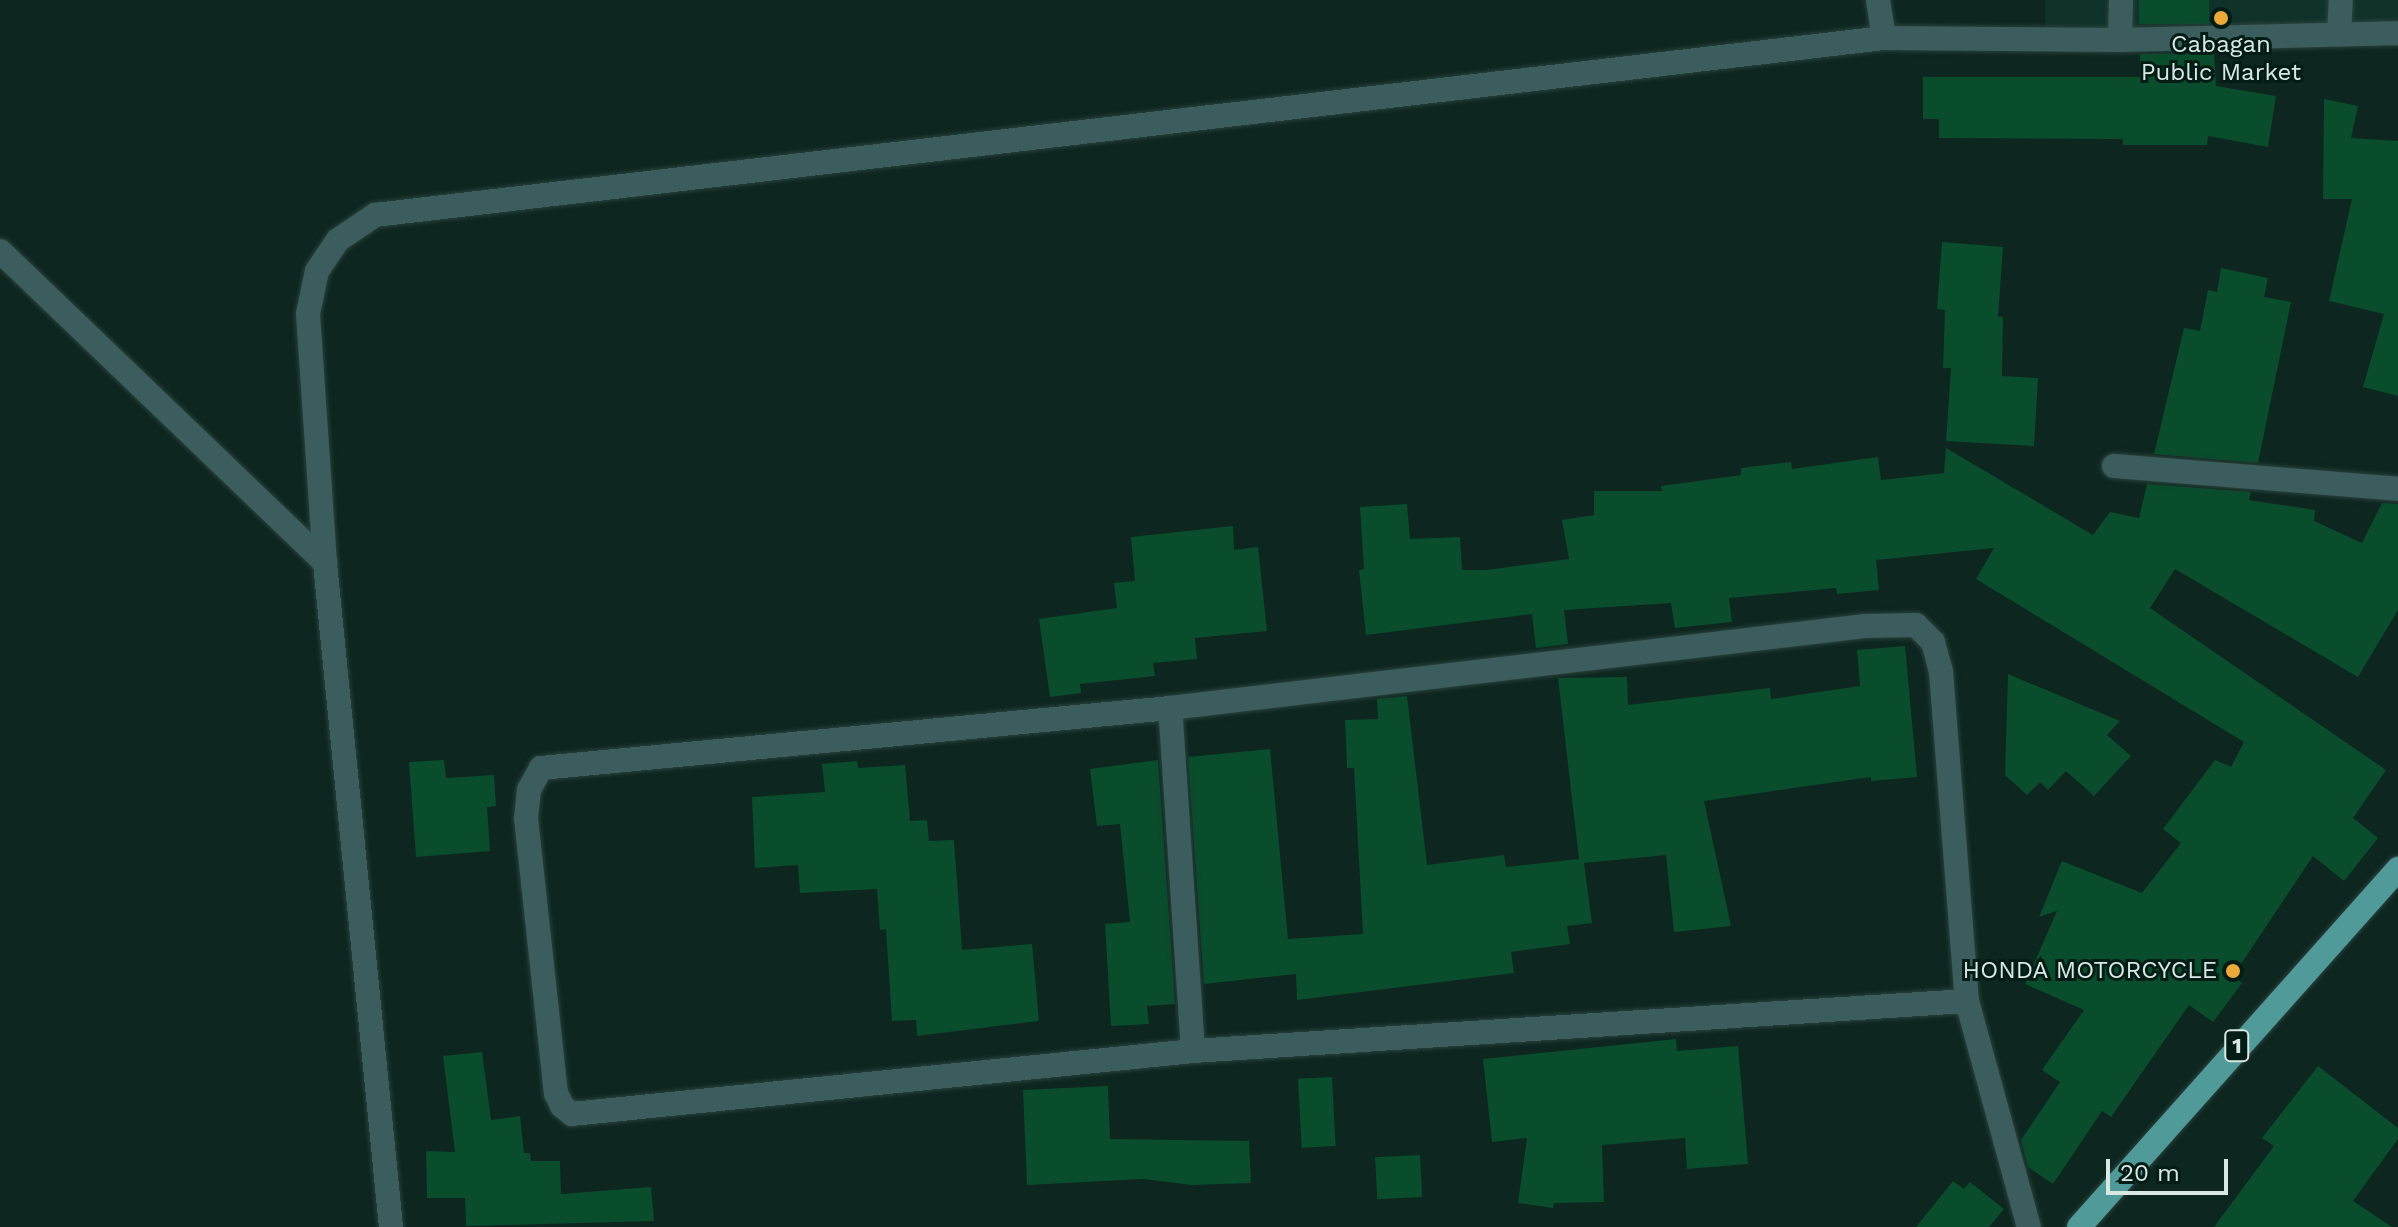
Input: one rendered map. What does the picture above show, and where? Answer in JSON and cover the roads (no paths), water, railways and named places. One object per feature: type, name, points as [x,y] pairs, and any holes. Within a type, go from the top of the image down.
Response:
[{"type":"main road","name":"1","points":[[2079,1227],[2398,869]]},
{"type":"street","points":[[1878,0],[1884,38]]},
{"type":"street","points":[[2120,40],[2121,0]]},
{"type":"street","points":[[2339,34],[2341,0]]},
{"type":"street","points":[[391,1227],[325,563],[308,314],[324,260],[338,240],[375,215],[1884,38],[2120,40],[2398,33]]},
{"type":"street","points":[[0,251],[325,563]]},
{"type":"street","points":[[2114,466],[2398,489]]},
{"type":"street","points":[[1967,1001],[1193,1051],[572,1114],[556,1093],[526,818],[529,790],[541,768],[1170,708],[1865,626],[1916,625],[1933,642],[1941,672],[1967,1001],[2029,1227]]},
{"type":"street","points":[[1170,708],[1193,1051]]},
{"type":"place","name":"Cabagan Public Market","points":[[2221,18]]},
{"type":"place","name":"HONDA MOTORCYCLE","points":[[2233,971]]}]
